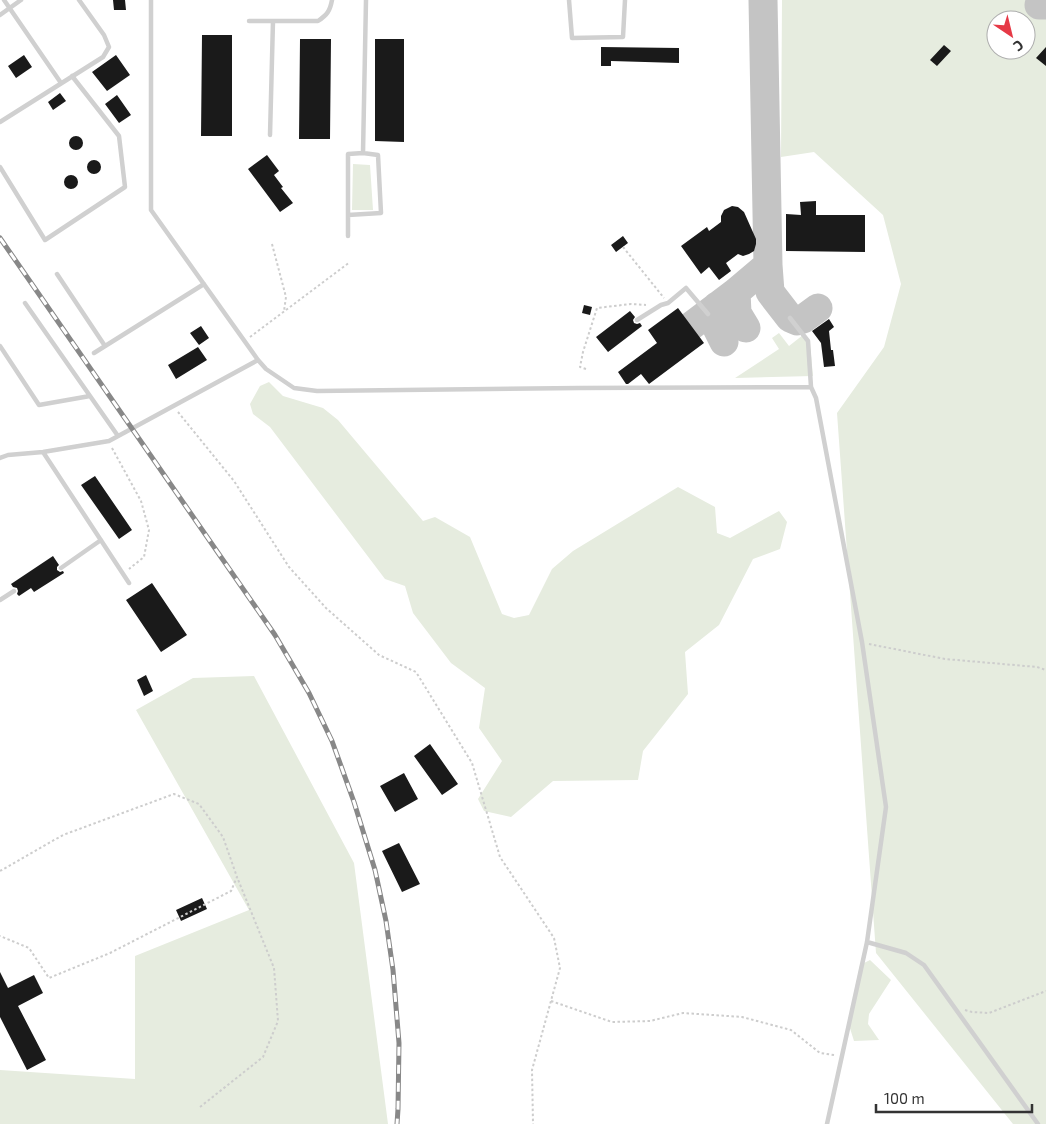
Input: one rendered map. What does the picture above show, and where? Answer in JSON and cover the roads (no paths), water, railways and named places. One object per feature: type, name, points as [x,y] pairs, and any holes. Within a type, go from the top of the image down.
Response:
[{"type":"lane","points":[[4,0],[61,83]]},
{"type":"lane","points":[[0,15],[21,0]]},
{"type":"lane","points":[[0,122],[103,57],[109,47],[104,35],[79,0]]},
{"type":"lane","points":[[150,0],[151,210],[258,360],[266,369],[294,388],[317,391],[811,387]]},
{"type":"lane","points":[[249,22],[318,21],[326,16],[331,9],[332,0]]},
{"type":"lane","points":[[363,153],[366,0]]},
{"type":"lane","points":[[569,0],[572,38],[623,37],[625,0]]},
{"type":"lane","points":[[270,135],[273,21]]},
{"type":"lane","points":[[0,167],[45,240],[125,187],[119,136],[72,76]]},
{"type":"lane","points":[[348,215],[381,213],[378,155],[348,154],[348,215],[348,236]]},
{"type":"lane","points":[[57,274],[105,346]]},
{"type":"lane","points":[[94,353],[204,284]]},
{"type":"lane","points":[[637,320],[661,305],[668,303],[686,288],[708,314]]},
{"type":"lane","points":[[25,303],[118,436]]},
{"type":"lane","points":[[790,318],[808,341],[811,387],[816,398],[862,642],[886,807],[868,942],[827,1124]]},
{"type":"lane","points":[[0,346],[39,405],[90,396]]},
{"type":"lane","points":[[0,458],[8,455],[43,452],[109,441],[258,360]]},
{"type":"lane","points":[[43,452],[129,583]]},
{"type":"lane","points":[[61,568],[101,540]]},
{"type":"lane","points":[[0,600],[14,591]]},
{"type":"lane","points":[[868,942],[906,953],[924,965],[1038,1124]]},
{"type":"railway","points":[[0,238],[275,635],[309,693],[332,741],[354,802],[375,870],[386,921],[393,970],[399,1043],[397,1124]]}]
